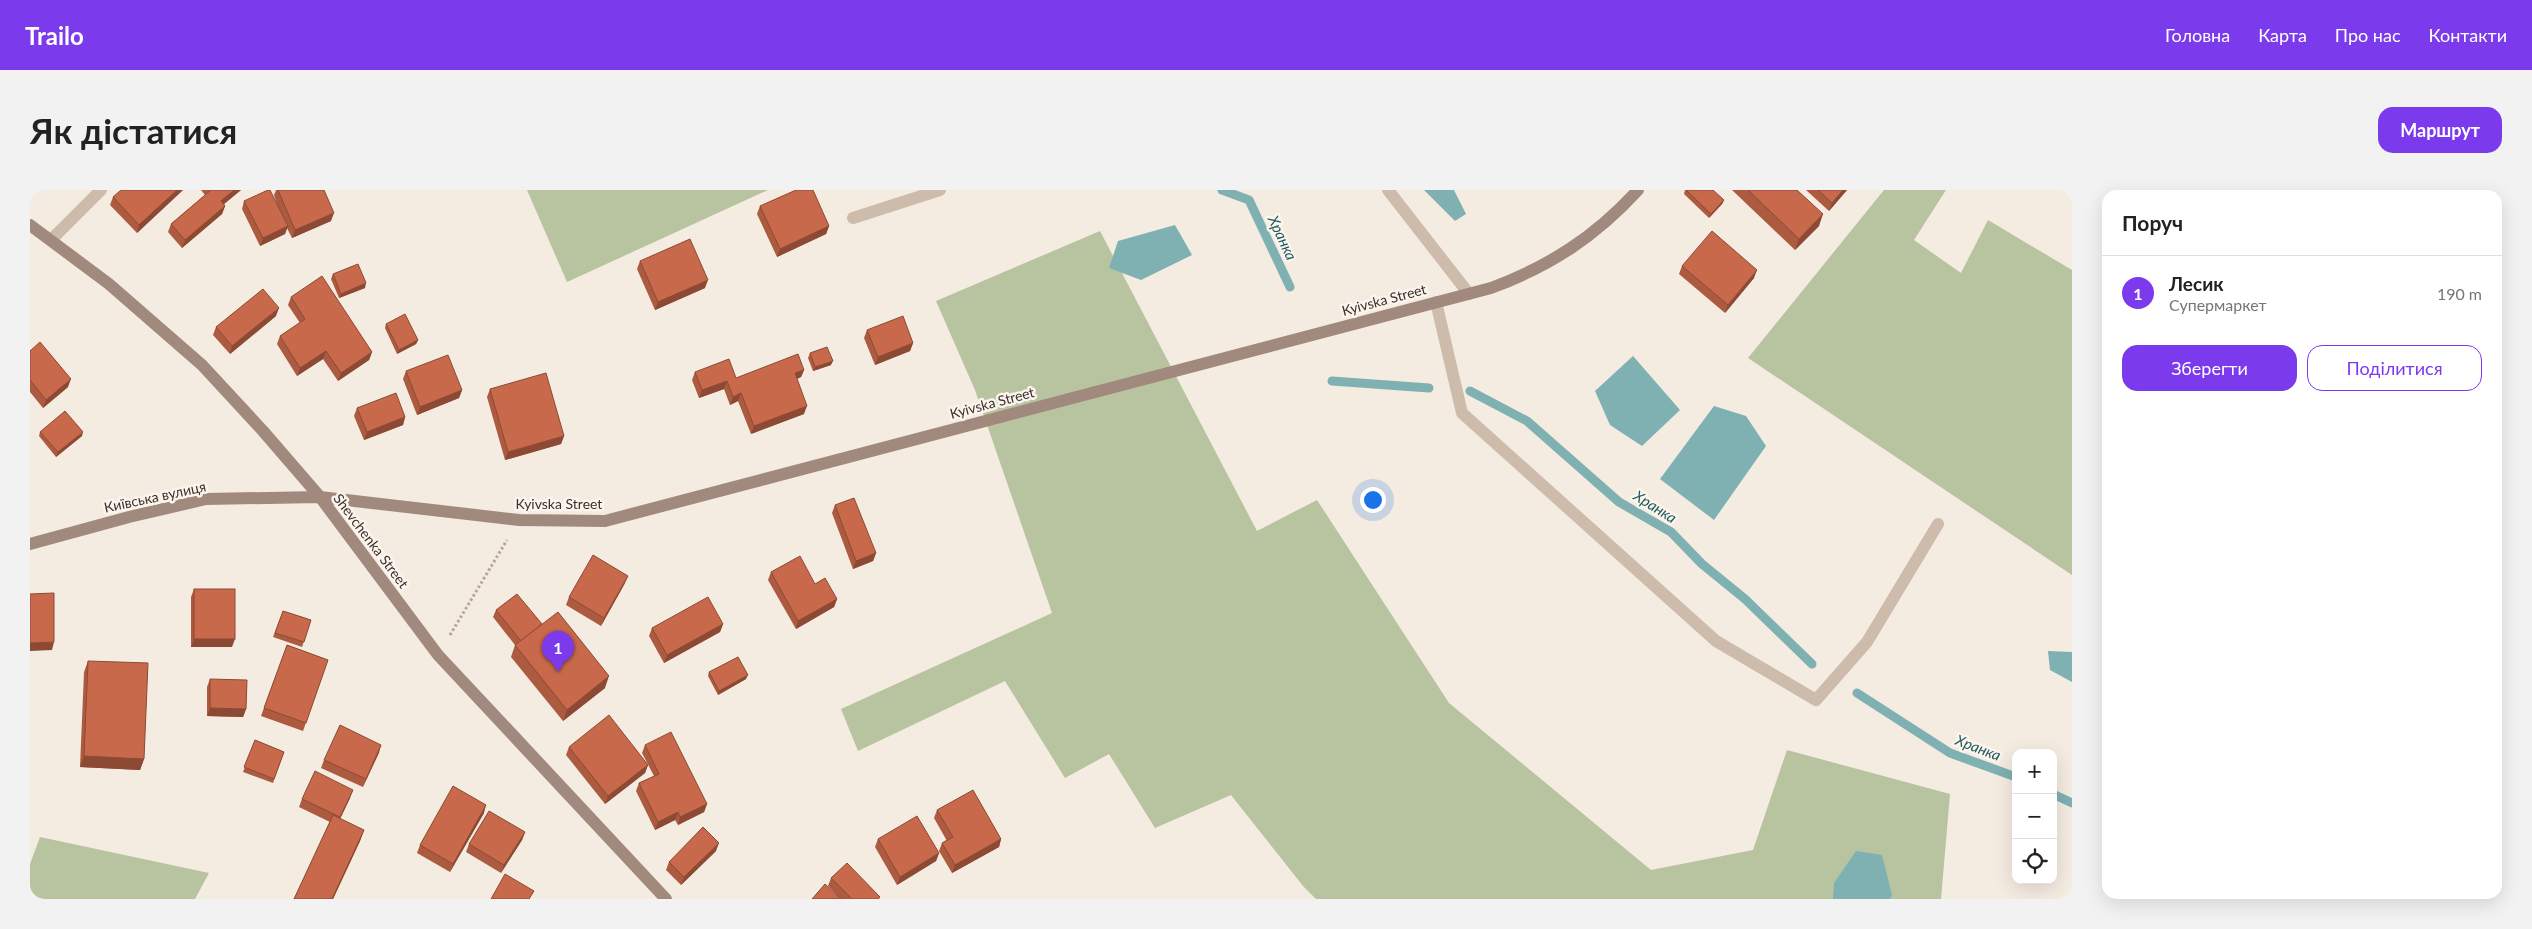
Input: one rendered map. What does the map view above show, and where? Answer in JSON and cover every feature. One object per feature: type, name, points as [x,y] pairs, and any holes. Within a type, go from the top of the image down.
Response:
[{"type":"street","points":[[51,240],[101,190]]},
{"type":"street","points":[[853,218],[940,190]]},
{"type":"street","points":[[1388,190],[1469,294]]},
{"type":"street","name":"Kyivska Street","points":[[320,497],[519,520],[605,520],[1469,294],[1529,274],[1573,249],[1621,209],[1638,190]]},
{"type":"street","name":"Shevchenka Street","points":[[30,224],[109,284],[202,365],[320,497],[438,655],[666,899]]},
{"type":"street","points":[[1436,302],[1462,413],[1716,641],[1816,700],[1867,642],[1938,524]]},
{"type":"street","name":"Київська вулиця","points":[[30,544],[129,517],[206,500],[320,497]]},
{"type":"path","points":[[438,655],[519,520]]},
{"type":"green space","points":[[527,190],[768,190],[567,282]]},
{"type":"green space","points":[[1884,190],[1946,190],[1914,240],[1961,273],[1988,220],[2072,270],[2072,575],[1748,358]]},
{"type":"green space","points":[[1100,231],[1257,531],[1317,500],[1449,703],[1651,870],[1753,850],[1787,750],[1950,794],[1941,899],[1316,899],[1303,886],[1231,795],[1155,828],[1109,754],[1065,778],[1005,681],[858,751],[841,709],[1052,613],[975,390],[936,301]]},
{"type":"green space","points":[[40,837],[209,873],[195,899],[30,899],[30,864]]},
{"type":"water","points":[[1424,190],[1454,190],[1466,214],[1455,221]]},
{"type":"water","points":[[1175,225],[1192,255],[1141,280],[1109,268],[1118,241]]},
{"type":"water","points":[[1633,356],[1680,410],[1642,446],[1610,425],[1595,391]]},
{"type":"water","points":[[1714,406],[1746,416],[1766,446],[1714,520],[1660,479]]},
{"type":"water","points":[[2048,651],[2072,652],[2072,682],[2050,670]]},
{"type":"water","points":[[1856,851],[1882,855],[1892,895],[1890,899],[1833,899],[1834,883]]},
{"type":"building","points":[[121,190],[177,190],[139,225],[113,197]]},
{"type":"building","points":[[211,190],[234,190],[221,201],[225,206],[185,240],[171,224]]},
{"type":"building","points":[[270,190],[288,226],[263,238],[244,201]]},
{"type":"building","points":[[278,190],[324,190],[334,213],[295,230]]},
{"type":"building","points":[[796,190],[813,190],[829,226],[780,249],[760,206]]},
{"type":"building","points":[[1686,190],[1713,190],[1724,200],[1711,214]]},
{"type":"building","points":[[1748,190],[1797,190],[1823,214],[1799,239]]},
{"type":"building","points":[[1818,190],[1843,190],[1832,203]]},
{"type":"building","points":[[1712,231],[1757,270],[1728,305],[1682,266]]},
{"type":"building","points":[[690,239],[708,280],[658,302],[640,261]]},
{"type":"building","points":[[358,264],[366,283],[341,294],[333,274]]},
{"type":"building","points":[[322,276],[372,352],[341,373],[326,351],[300,368],[280,336],[305,319],[291,297]]},
{"type":"building","points":[[263,289],[279,308],[232,346],[216,327]]},
{"type":"building","points":[[405,314],[418,340],[399,350],[386,324]]},
{"type":"building","points":[[903,316],[913,343],[878,357],[867,330]]},
{"type":"building","points":[[40,342],[71,379],[46,400],[30,380],[30,351]]},
{"type":"building","points":[[827,347],[833,361],[815,367],[810,353]]},
{"type":"building","points":[[798,354],[804,370],[795,373],[807,406],[754,426],[741,393],[733,397],[727,381],[702,390],[695,372],[729,359],[736,378]]},
{"type":"building","points":[[448,355],[462,390],[420,407],[406,371]]},
{"type":"building","points":[[546,373],[564,436],[508,452],[490,389]]},
{"type":"building","points":[[396,393],[405,417],[367,432],[357,408]]},
{"type":"building","points":[[65,411],[83,432],[58,452],[40,432]]},
{"type":"building","points":[[854,498],[876,553],[856,561],[835,505]]},
{"type":"building","points":[[593,555],[628,576],[604,618],[569,597]]},
{"type":"building","points":[[800,556],[815,584],[825,578],[837,599],[798,621],[771,572]]},
{"type":"building","points":[[194,589],[235,589],[235,639],[194,639]]},
{"type":"building","points":[[54,593],[54,642],[30,643],[30,594]]},
{"type":"building","points":[[517,594],[542,624],[521,641],[496,610]]},
{"type":"building","points":[[708,597],[723,624],[667,655],[652,628]]},
{"type":"building","points":[[283,611],[311,620],[304,642],[275,633]]},
{"type":"building","points":[[558,612],[609,676],[567,710],[515,645]]},
{"type":"building","points":[[287,645],[328,660],[306,723],[264,708]]},
{"type":"building","points":[[738,657],[748,675],[719,691],[709,672]]},
{"type":"building","points":[[88,661],[148,663],[144,759],[84,756]]},
{"type":"building","points":[[210,679],[247,680],[246,709],[210,708]]},
{"type":"building","points":[[609,715],[648,765],[608,796],[569,747]]},
{"type":"building","points":[[340,725],[381,745],[366,779],[324,760]]},
{"type":"building","points":[[671,732],[707,804],[680,817],[678,812],[658,822],[639,783],[659,774],[645,745]]},
{"type":"building","points":[[255,740],[284,752],[274,779],[244,767]]},
{"type":"building","points":[[315,771],[353,790],[340,817],[302,799]]},
{"type":"building","points":[[453,786],[486,805],[453,864],[420,845]]},
{"type":"building","points":[[973,790],[1001,839],[955,865],[942,843],[953,837],[937,810]]},
{"type":"building","points":[[489,811],[525,832],[504,865],[469,844]]},
{"type":"building","points":[[333,815],[364,830],[332,899],[294,899]]},
{"type":"building","points":[[917,816],[939,853],[900,877],[878,839]]},
{"type":"building","points":[[703,827],[719,843],[684,877],[669,862]]},
{"type":"building","points":[[847,863],[880,897],[878,899],[852,899],[831,878]]},
{"type":"building","points":[[505,874],[534,891],[529,899],[491,899]]},
{"type":"building","points":[[825,884],[841,899],[812,899]]},
{"type":"waterway","name":"Хранка","points":[[1222,190],[1249,200],[1290,287]]},
{"type":"waterway","name":"Хранка","points":[[1332,381],[1429,388]]},
{"type":"waterway","name":"Хранка","points":[[1470,391],[1527,421],[1619,502],[1671,532],[1702,564],[1745,599],[1812,664]]},
{"type":"waterway","name":"Хранка","points":[[1857,693],[1950,753],[2012,776]]},
{"type":"waterway","name":"Хранка","points":[[2057,796],[2072,803]]},
{"type":"place","name":"Лесик","points":[[558,672]]}]
